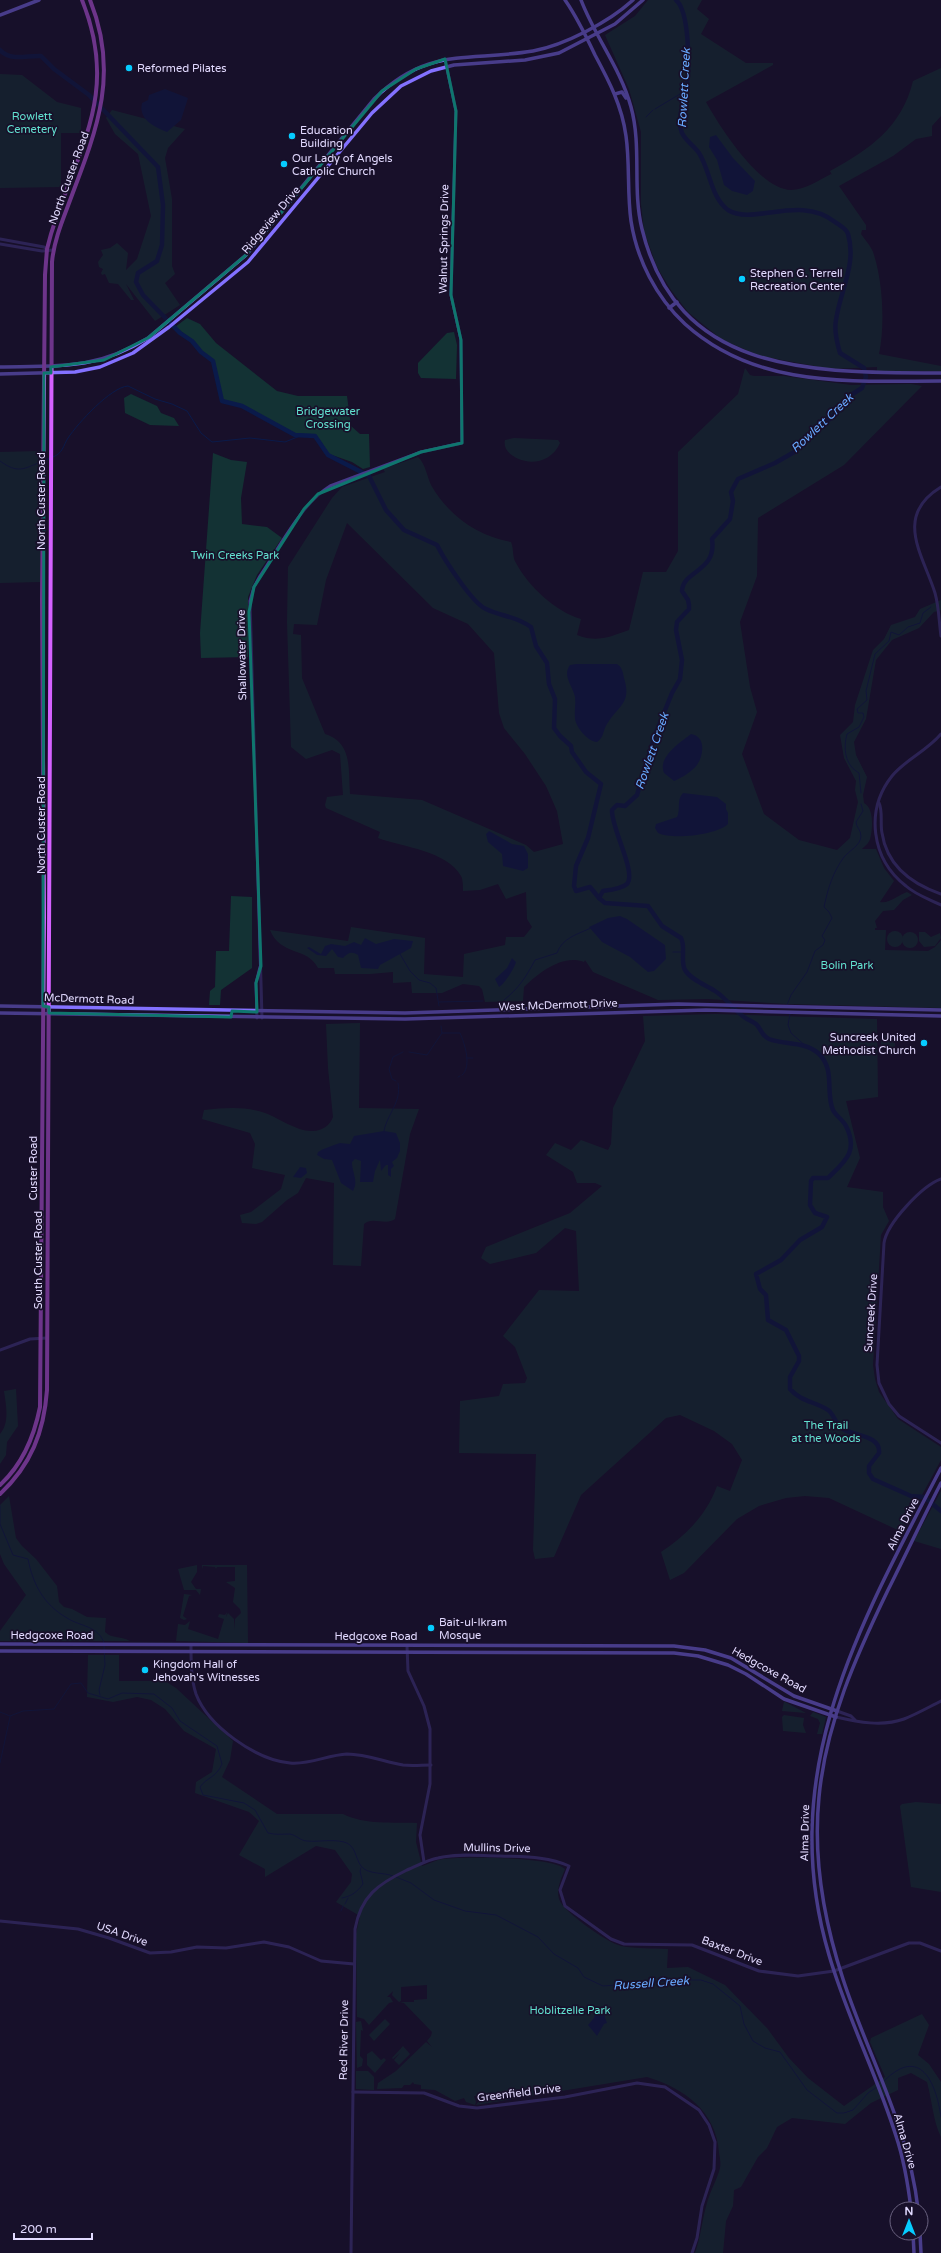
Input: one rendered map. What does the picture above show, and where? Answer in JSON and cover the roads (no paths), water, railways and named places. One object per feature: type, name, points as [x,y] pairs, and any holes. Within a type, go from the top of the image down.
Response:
[{"type":"main road","points":[[0,15],[39,0]]},
{"type":"main road","points":[[82,0],[92,26],[97,58],[103,58]]},
{"type":"main road","name":"North Custer Road","points":[[49,1013],[50,438],[53,250],[95,131],[104,86],[103,58],[98,24],[90,0]]},
{"type":"main road","points":[[565,0],[584,31],[615,94],[626,137],[630,208],[635,240],[651,281],[669,308],[707,343],[740,361],[760,368],[822,380],[941,381]]},
{"type":"main road","points":[[581,0],[620,78],[632,112],[637,138],[638,209],[646,244],[661,277],[678,302],[708,331],[745,353],[775,362],[851,372],[941,373]]},
{"type":"main road","name":"Ridgeview Drive","points":[[0,366],[51,367],[79,365],[104,360],[150,340],[246,255],[382,91],[416,69],[445,59],[538,50],[584,31],[617,12],[633,0]]},
{"type":"main road","name":"Ridgeview Drive","points":[[0,374],[75,372],[100,367],[133,353],[183,316],[238,272],[255,255],[349,140],[387,98],[413,79],[447,66],[539,58],[562,52],[597,34],[623,18],[642,1]]},
{"type":"main road","points":[[92,26],[98,24]]},
{"type":"main road","name":"North Custer Road","points":[[43,1006],[42,600],[44,366],[47,250],[59,212],[92,122],[97,85],[97,58]]},
{"type":"main road","points":[[615,94],[622,92],[625,95],[632,112]]},
{"type":"main road","points":[[73,175],[79,177]]},
{"type":"main road","points":[[59,212],[65,214]]},
{"type":"main road","points":[[669,308],[678,302]]},
{"type":"main road","points":[[45,312],[52,312]]},
{"type":"main road","points":[[740,361],[745,353]]},
{"type":"main road","points":[[922,373],[922,381]]},
{"type":"main road","points":[[42,600],[50,600]]},
{"type":"main road","points":[[42,677],[50,677]]},
{"type":"main road","points":[[44,942],[49,941]]},
{"type":"main road","name":"West McDermott Drive","points":[[177,1010],[405,1013],[678,1004],[780,1010]]},
{"type":"main road","name":"McDermott Road","points":[[0,1006],[177,1010]]},
{"type":"main road","name":"Custer Road","points":[[0,1485],[11,1475],[26,1452],[38,1419],[40,1407],[44,1338],[41,1252],[43,1006]]},
{"type":"main road","points":[[585,1007],[585,1012]]},
{"type":"main road","points":[[120,1009],[120,1015]]},
{"type":"main road","name":"West McDermott Drive","points":[[177,1016],[405,1019],[585,1012],[718,1010],[754,1012],[780,1010],[941,1010]]},
{"type":"main road","name":"West McDermott Drive","points":[[799,1010],[941,1016]]},
{"type":"main road","points":[[231,1017],[232,1011]]},
{"type":"main road","name":"McDermott Road","points":[[0,1013],[177,1016]]},
{"type":"main road","name":"South Custer Road","points":[[1,1493],[16,1478],[27,1462],[41,1432],[46,1401],[44,1338],[47,1252],[49,1013]]},
{"type":"main road","points":[[405,1013],[405,1019]]},
{"type":"main road","points":[[41,1252],[47,1252]]},
{"type":"main road","name":"Alma Drive","points":[[910,2201],[907,2178],[892,2123],[834,1971],[817,1901],[813,1870],[812,1823],[818,1766],[831,1709],[848,1662],[864,1622],[941,1468]]},
{"type":"main road","points":[[11,1475],[16,1478]]},
{"type":"main road","name":"Alma Drive","points":[[917,2201],[912,2176],[898,2121],[839,1969],[830,1933],[820,1871],[818,1823],[823,1766],[837,1711],[853,1664],[941,1483]]},
{"type":"main road","name":"Hedgcoxe Road","points":[[0,1644],[191,1646],[572,1645],[687,1647],[731,1658],[752,1669],[787,1693],[837,1711]]},
{"type":"main road","points":[[57,1652],[58,1644]]},
{"type":"main road","name":"Hedgcoxe Road","points":[[0,1652],[683,1654],[728,1665],[746,1674],[784,1699],[836,1717]]},
{"type":"main road","points":[[848,1662],[853,1664]]},
{"type":"main road","points":[[784,1699],[787,1693]]},
{"type":"main road","points":[[818,1766],[823,1766]]},
{"type":"main road","points":[[848,2010],[853,2007]]},
{"type":"main road","points":[[892,2123],[898,2121]]},
{"type":"main road","points":[[907,2178],[912,2176]]},
{"type":"main road","points":[[913,2241],[914,2253]]},
{"type":"main road","points":[[920,2241],[920,2253]]},
{"type":"street","name":"Walnut Springs Drive","points":[[445,59],[456,111],[451,295],[461,340],[462,443]]},
{"type":"street","points":[[0,239],[44,246],[47,250]]},
{"type":"street","points":[[10,246],[11,241]]},
{"type":"street","points":[[0,244],[42,251],[53,250]]},
{"type":"street","name":"Shallowater Drive","points":[[262,1018],[250,601],[256,583],[304,509],[323,490],[433,449],[462,443]]},
{"type":"street","points":[[941,487],[930,495],[920,509],[915,531],[917,549],[935,594],[941,636]]},
{"type":"street","points":[[941,734],[930,746],[894,773],[883,790],[879,803],[882,835],[886,847],[895,864],[912,881],[941,894]]},
{"type":"street","points":[[879,803],[875,806],[875,833],[880,850],[888,866],[909,889],[941,904]]},
{"type":"street","name":"Shallowater Drive","points":[[257,1018],[256,986],[261,966]]},
{"type":"street","points":[[256,986],[262,991]]},
{"type":"street","name":"Suncreek Drive","points":[[941,1179],[924,1189],[893,1222],[887,1232],[884,1243],[877,1365],[881,1390],[891,1407],[911,1426],[941,1443]]},
{"type":"street","points":[[0,1350],[30,1339],[44,1338]]},
{"type":"street","points":[[191,1646],[195,1690],[206,1713],[241,1744],[257,1753],[289,1763],[309,1763],[346,1754],[403,1765],[431,1765]]},
{"type":"street","points":[[407,1646],[410,1676],[428,1715],[431,1741],[429,1797],[420,1835],[424,1862]]},
{"type":"street","name":"Hedgcoxe Road","points":[[836,1717],[869,1723],[895,1722],[941,1701]]},
{"type":"street","name":"Hedgcoxe Road","points":[[837,1711],[851,1716],[854,1720]]},
{"type":"street","name":"Mullins Drive","points":[[424,1862],[452,1856],[531,1857],[553,1860],[569,1866]]},
{"type":"street","name":"Red River Drive","points":[[351,2253],[355,1929],[359,1914],[370,1895],[383,1883],[424,1862]]},
{"type":"street","name":"Baxter Drive","points":[[569,1866],[560,1890],[565,1906],[614,1941],[632,1945],[692,1945],[748,1967],[785,1976],[813,1975],[834,1971],[909,1943],[924,1944],[941,1951]]},
{"type":"street","name":"USA Drive","points":[[0,1921],[78,1929],[109,1938],[150,1953],[171,1952],[197,1947],[226,1948],[264,1942],[289,1947],[321,1961],[354,1964]]},
{"type":"street","name":"Greenfield Drive","points":[[353,2092],[424,2093],[459,2106],[477,2108],[565,2097],[645,2083],[665,2087],[684,2098],[705,2117],[712,2132],[716,2151],[714,2169],[702,2206],[697,2238],[692,2253]]},
{"type":"water","points":[[165,89],[188,98],[181,120],[167,132],[148,122],[142,114],[141,109],[142,103],[148,100],[149,95]]},
{"type":"water","points":[[716,135],[733,158],[755,181],[753,191],[747,195],[732,191],[724,185],[717,160],[709,147],[710,137]]},
{"type":"water","points":[[617,664],[623,672],[626,686],[625,699],[607,724],[602,736],[597,742],[586,737],[576,722],[575,697],[567,673],[570,665]]},
{"type":"water","points":[[691,734],[696,735],[701,742],[701,756],[697,765],[693,769],[674,781],[664,773],[664,761],[671,750]]},
{"type":"water","points":[[683,793],[717,797],[726,804],[728,824],[722,828],[705,834],[673,836],[658,833],[655,828],[656,824],[677,817],[679,802]]},
{"type":"water","points":[[489,831],[512,844],[524,846],[528,854],[528,868],[523,871],[503,866],[502,854],[488,842],[486,834]]},
{"type":"water","points":[[620,916],[627,919],[665,945],[666,959],[654,971],[648,972],[630,957],[602,942],[589,927],[608,918]]},
{"type":"water","points":[[365,938],[376,944],[394,939],[413,941],[411,948],[380,965],[378,969],[361,968],[358,955],[353,953],[348,954],[343,958],[338,957],[332,949],[326,956],[317,955],[307,948],[309,947],[321,954],[325,946],[331,944],[345,946],[354,942],[361,945]]},
{"type":"water","points":[[512,958],[516,962],[512,972],[499,987],[495,979],[507,968]]},
{"type":"water","points":[[384,1131],[396,1133],[400,1143],[400,1151],[397,1158],[392,1162],[394,1166],[391,1169],[391,1177],[388,1175],[388,1165],[386,1165],[381,1171],[380,1160],[375,1171],[373,1182],[360,1182],[361,1161],[355,1159],[352,1162],[355,1180],[355,1187],[353,1191],[341,1183],[332,1160],[324,1159],[317,1155],[318,1152],[325,1148],[340,1143],[350,1144],[354,1136]]},
{"type":"water","points":[[300,1167],[306,1168],[307,1173],[301,1178],[293,1177]]},
{"type":"water","points":[[597,2009],[602,2009],[607,2023],[604,2024],[597,2036],[588,2025],[594,2018]]},
{"type":"waterway","name":"Rowlett Creek","points":[[676,0],[681,6],[688,40],[687,85],[680,115],[680,127],[682,133],[699,153],[714,191],[722,205],[728,210],[738,214],[750,215],[792,210],[807,211],[821,214],[846,230],[850,245],[849,267],[838,309],[835,328],[836,336],[840,353],[864,368],[866,377],[862,388],[851,395],[840,409],[821,427],[807,435],[796,451],[775,463],[738,479],[731,492],[733,501],[730,519],[712,539],[710,558],[684,584],[682,591],[688,600],[689,609],[677,622],[676,630],[682,660],[680,679],[672,693],[655,735],[637,795],[625,806],[617,805],[612,810],[615,828],[629,870],[629,878],[627,884],[616,889],[603,891],[599,898],[605,903],[648,906],[662,926],[681,938],[685,970],[691,977],[719,994],[740,1014],[757,1025],[763,1035],[767,1038],[812,1049],[818,1053],[827,1066],[833,1110],[846,1126],[850,1135],[851,1143],[848,1156],[828,1178],[813,1178],[811,1181],[810,1205],[815,1213],[827,1217],[822,1227],[800,1240],[781,1260],[756,1274],[760,1289],[766,1295],[768,1320],[786,1330],[799,1356],[799,1361],[790,1377],[790,1389],[803,1399],[828,1410],[838,1425],[843,1429],[871,1439],[876,1443],[879,1453],[869,1466],[869,1473],[873,1479],[911,1496],[924,1497],[941,1511]]},
{"type":"waterway","points":[[0,50],[4,54],[14,57],[41,56],[54,69],[89,95],[158,167],[163,205],[162,245],[157,261],[138,273],[136,282],[143,295],[180,333],[192,341],[201,352],[213,361],[222,401],[242,406],[295,435],[315,436],[328,455],[369,476],[386,510],[404,530],[437,545],[466,590],[480,605],[492,612],[514,618],[531,627],[536,646],[547,663],[549,684],[555,699],[554,728],[571,746],[572,752],[586,772],[601,784],[588,838],[576,866],[574,886],[576,891],[590,887],[599,898]]},
{"type":"waterway","points":[[655,109],[680,94],[685,95]]},
{"type":"waterway","points":[[646,117],[653,110]]},
{"type":"waterway","points":[[53,457],[61,451],[68,438],[95,407],[113,392],[128,386],[155,399],[172,404],[187,411],[201,433],[212,442],[250,438],[285,442],[300,436]]},
{"type":"waterway","points":[[44,461],[50,458]]},
{"type":"waterway","points":[[0,461],[11,468],[16,469],[30,467],[41,462]]},
{"type":"waterway","points":[[861,793],[859,773],[854,770],[848,761],[845,745],[847,734],[859,727],[864,717],[863,713],[858,713],[857,709],[867,700],[866,691],[875,654],[889,641],[891,632],[899,635],[908,627],[920,623],[923,613],[931,607]]},
{"type":"waterway","points":[[787,1005],[791,995],[807,972],[815,951],[823,945],[825,940],[822,936],[832,918],[824,907],[827,893],[831,880],[840,863],[859,842],[861,834],[856,822],[863,811],[861,804]]},
{"type":"waterway","points":[[504,1000],[522,982],[535,960],[557,953],[559,948],[567,940],[591,928]]},
{"type":"waterway","points":[[673,952],[683,952]]},
{"type":"waterway","points":[[400,954],[410,971],[419,980],[430,983],[436,988],[439,1006]]},
{"type":"waterway","points":[[439,1002],[483,1001]]},
{"type":"waterway","points":[[790,1014],[788,1025],[791,1033],[808,1048]]},
{"type":"waterway","points":[[409,1052],[427,1055],[442,1033],[441,1026]]},
{"type":"waterway","points":[[442,1033],[460,1033],[467,1055],[467,1067],[462,1075]]},
{"type":"waterway","points":[[396,1081],[392,1079],[389,1069],[393,1057],[403,1052]]},
{"type":"waterway","points":[[466,1058],[473,1058]]},
{"type":"waterway","points":[[384,1131],[398,1096],[398,1083]]},
{"type":"waterway","name":"Russell Creek","points":[[0,1506],[0,1524],[13,1555],[28,1559],[36,1585],[45,1600],[67,1618],[98,1633],[104,1643]]},
{"type":"waterway","name":"Russell Creek","points":[[100,1695],[99,1690],[105,1665],[104,1646]]},
{"type":"waterway","name":"Russell Creek","points":[[0,1712],[10,1716],[23,1711],[54,1709],[71,1684],[81,1683],[88,1693],[108,1699],[122,1693],[154,1694],[172,1708],[180,1721],[217,1746],[222,1764],[220,1769],[200,1787],[203,1795],[244,1803],[255,1810],[268,1833],[290,1834],[305,1841],[344,1842],[351,1846],[359,1863],[364,1869],[393,1876]]},
{"type":"waterway","points":[[0,1763],[10,1717]]},
{"type":"waterway","points":[[342,1898],[354,1893],[363,1884],[360,1871],[361,1868]]},
{"type":"waterway","name":"Russell Creek","points":[[396,1877],[411,1883],[434,1900],[465,1911],[496,1915],[538,1937],[554,1954],[578,1968],[584,1977],[603,1986],[685,1980],[701,1980],[713,1984],[740,2006],[744,2024],[753,2041],[765,2048],[780,2052],[807,2090],[837,2113],[844,2113],[853,2110],[868,2093],[877,2087]]},
{"type":"waterway","points":[[345,1904],[348,1898]]},
{"type":"waterway","points":[[341,1911],[343,1906]]},
{"type":"waterway","name":"Russell Creek","points":[[884,2081],[897,2071],[907,2067],[917,2067],[924,2072],[930,2081],[939,2104],[941,2117]]},
{"type":"place","name":"Reformed Pilates","points":[[129,68]]},
{"type":"place","name":"Education Building","points":[[292,136]]},
{"type":"place","name":"Our Lady of Angels Catholic Church","points":[[284,164]]},
{"type":"place","name":"Stephen G. Terrell Recreation Center","points":[[742,279]]},
{"type":"place","name":"Suncreek United Methodist Church","points":[[924,1043]]},
{"type":"place","name":"Bait-ul-Ikram Mosque","points":[[431,1628]]},
{"type":"place","name":"Kingdom Hall of Jehovah's Witnesses","points":[[145,1670]]},
{"type":"park label","name":"Rowlett Cemetery","points":[[32,122]]},
{"type":"park label","name":"Bridgewater Crossing","points":[[328,417]]},
{"type":"park label","name":"Twin Creeks Park","points":[[235,555]]},
{"type":"park label","name":"Bolin Park","points":[[847,965]]},
{"type":"park label","name":"The Trail at the Woods","points":[[826,1431]]},
{"type":"park label","name":"Hoblitzelle Park","points":[[570,2010]]}]
